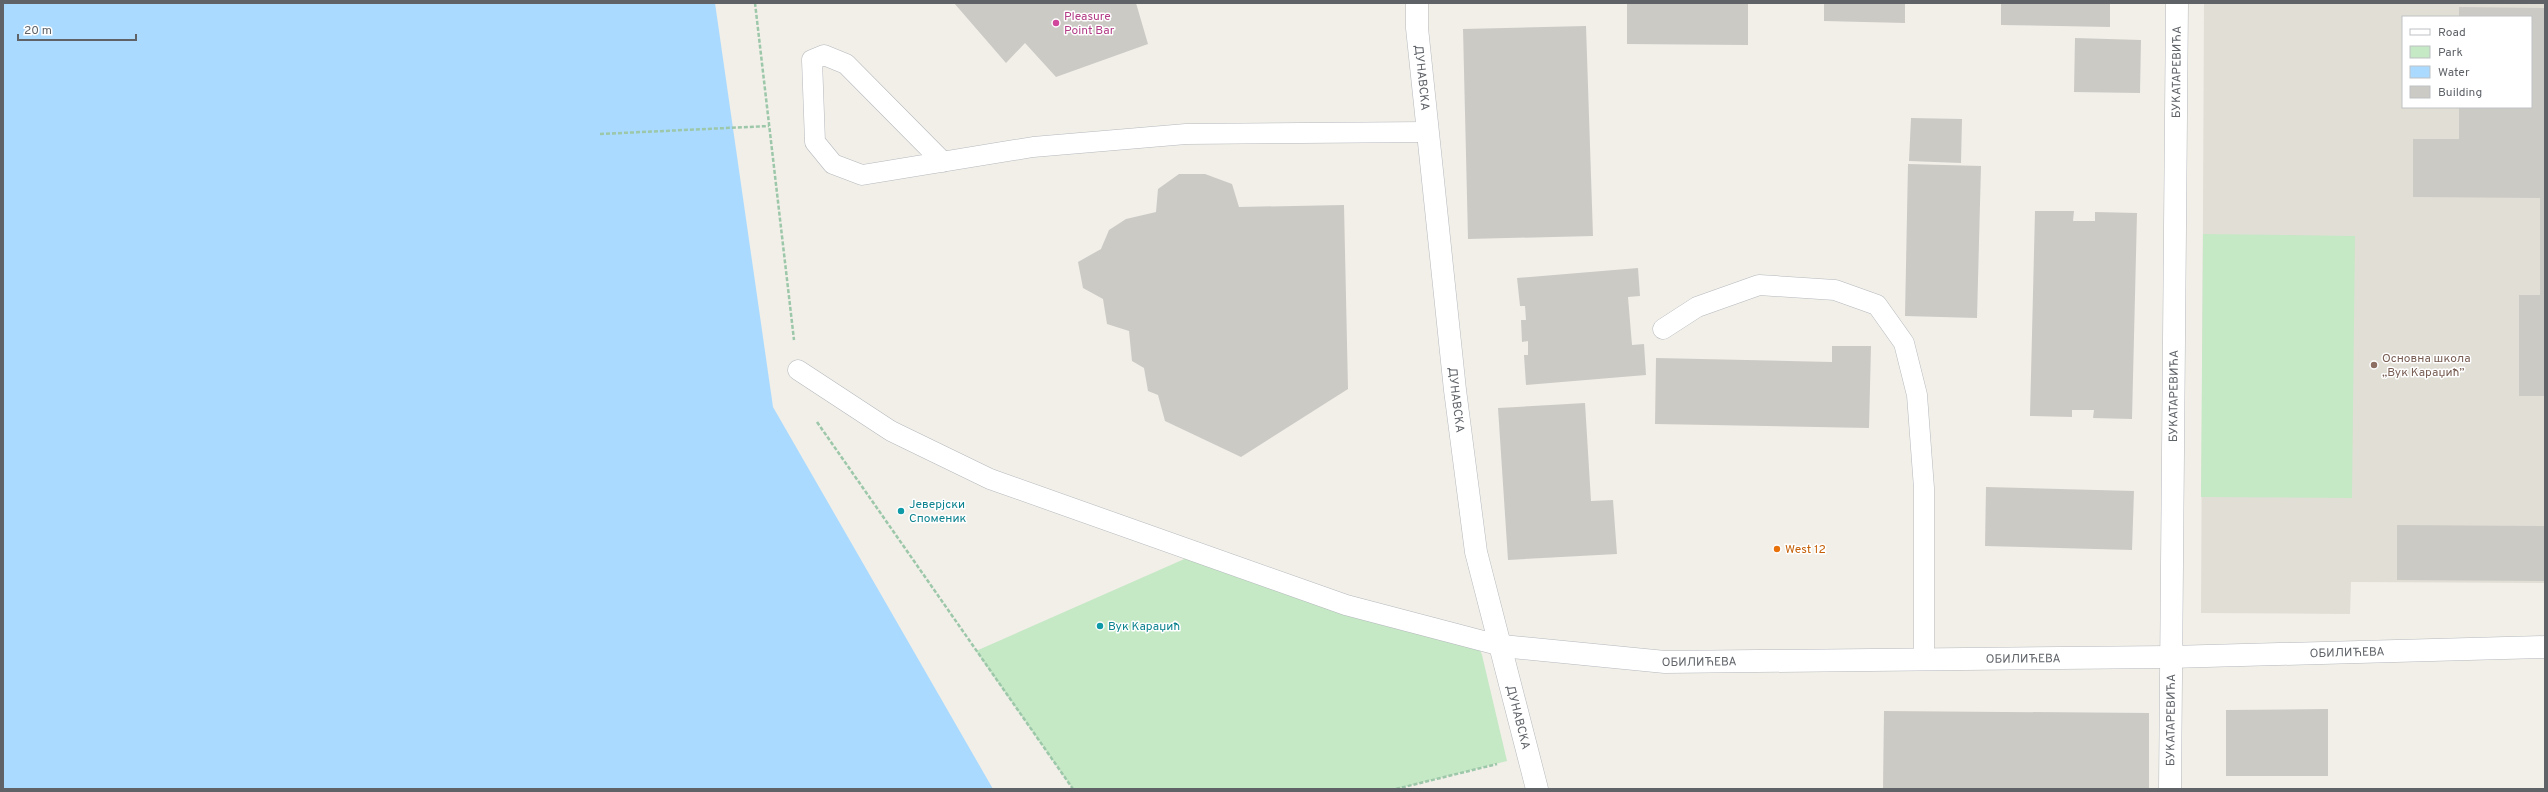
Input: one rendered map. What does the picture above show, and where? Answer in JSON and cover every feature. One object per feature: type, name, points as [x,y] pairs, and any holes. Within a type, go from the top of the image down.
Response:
[{"type":"street","name":"ДУНАВСКА","points":[[1417,3],[1417,28],[1427,132],[1455,390],[1476,552],[1502,646],[1537,789]]},
{"type":"street","name":"БУКАТАРЕВИЋА","points":[[2170,789],[2177,3]]},
{"type":"street","name":"ОБИЛИЋЕВА","points":[[1502,646],[1665,662],[2170,657],[2545,647]]},
{"type":"lane","points":[[943,162],[846,64],[824,56],[812,60],[815,142],[833,164],[862,175],[943,162],[1033,147],[1186,134],[1427,132]]},
{"type":"lane","points":[[1663,328],[1697,307],[1759,285],[1836,290],[1877,305],[1904,343],[1917,395],[1924,488],[1924,659]]},
{"type":"lane","points":[[798,370],[891,431],[990,479],[1346,606],[1502,646]]},
{"type":"path","points":[[600,134],[769,126]]},
{"type":"path","points":[[1396,789],[1529,756]]},
{"type":"shaded area","name":"Основна школа „Вук Караџић”","points":[[2204,3],[2545,3],[2545,583],[2351,582],[2350,614],[2201,613]]},
{"type":"green space","points":[[2203,234],[2355,236],[2352,498],[2201,497]]},
{"type":"green space","points":[[1198,553],[1476,640],[1482,655],[1507,761],[1396,789],[1073,789],[976,651]]},
{"type":"water","points":[[3,3],[715,3],[773,407],[993,789],[3,789]]},
{"type":"building","name":"Pleasure Point Bar","points":[[954,3],[1136,3],[1148,44],[1056,77],[1025,43],[1006,63]]},
{"type":"building","points":[[1627,3],[1748,3],[1748,45],[1627,44]]},
{"type":"building","points":[[1824,3],[1905,3],[1905,23],[1824,21]]},
{"type":"building","points":[[2001,3],[2110,3],[2110,27],[2001,25]]},
{"type":"building","points":[[2459,7],[2545,8],[2545,396],[2519,396],[2519,295],[2540,295],[2540,198],[2413,197],[2413,139],[2459,139],[2459,108],[2532,108],[2532,16],[2459,16]]},
{"type":"building","points":[[1586,26],[1593,236],[1468,239],[1463,29]]},
{"type":"building","points":[[2075,38],[2141,40],[2140,93],[2074,92]]},
{"type":"building","points":[[1911,118],[1962,119],[1961,163],[1909,161]]},
{"type":"building","points":[[1908,164],[1981,166],[1977,318],[1905,316]]},
{"type":"building","points":[[1179,174],[1205,174],[1232,184],[1239,207],[1344,205],[1348,389],[1241,457],[1165,421],[1158,395],[1148,391],[1144,368],[1132,361],[1129,331],[1107,324],[1103,299],[1083,288],[1078,262],[1101,249],[1109,230],[1126,219],[1156,212],[1158,189]]},
{"type":"building","points":[[2035,211],[2074,211],[2073,221],[2095,221],[2095,212],[2137,213],[2132,419],[2093,418],[2094,410],[2072,410],[2072,417],[2030,416]]},
{"type":"building","points":[[1638,268],[1640,296],[1628,297],[1632,345],[1644,344],[1646,375],[1526,385],[1524,355],[1528,355],[1528,341],[1522,342],[1521,320],[1526,320],[1525,306],[1520,306],[1517,278]]},
{"type":"building","points":[[1832,346],[1871,346],[1869,428],[1655,424],[1656,358],[1832,362]]},
{"type":"building","points":[[1585,403],[1591,501],[1613,500],[1617,554],[1508,560],[1498,408]]},
{"type":"building","points":[[1986,487],[2134,491],[2132,550],[1985,546]]},
{"type":"building","points":[[2397,525],[2545,526],[2545,581],[2397,580]]},
{"type":"building","points":[[2328,709],[2328,776],[2226,776],[2226,710]]},
{"type":"building","points":[[1884,711],[2149,713],[2149,789],[1883,789]]},
{"type":"place","name":"Pleasure Point Bar","points":[[1056,23]]},
{"type":"place","name":"Основна школа „Вук Караџић”","points":[[2374,365]]},
{"type":"place","name":"Јеверјски Споменик","points":[[901,511]]},
{"type":"place","name":"West 12","points":[[1777,549]]},
{"type":"place","name":"Вук Караџић","points":[[1100,626]]}]
